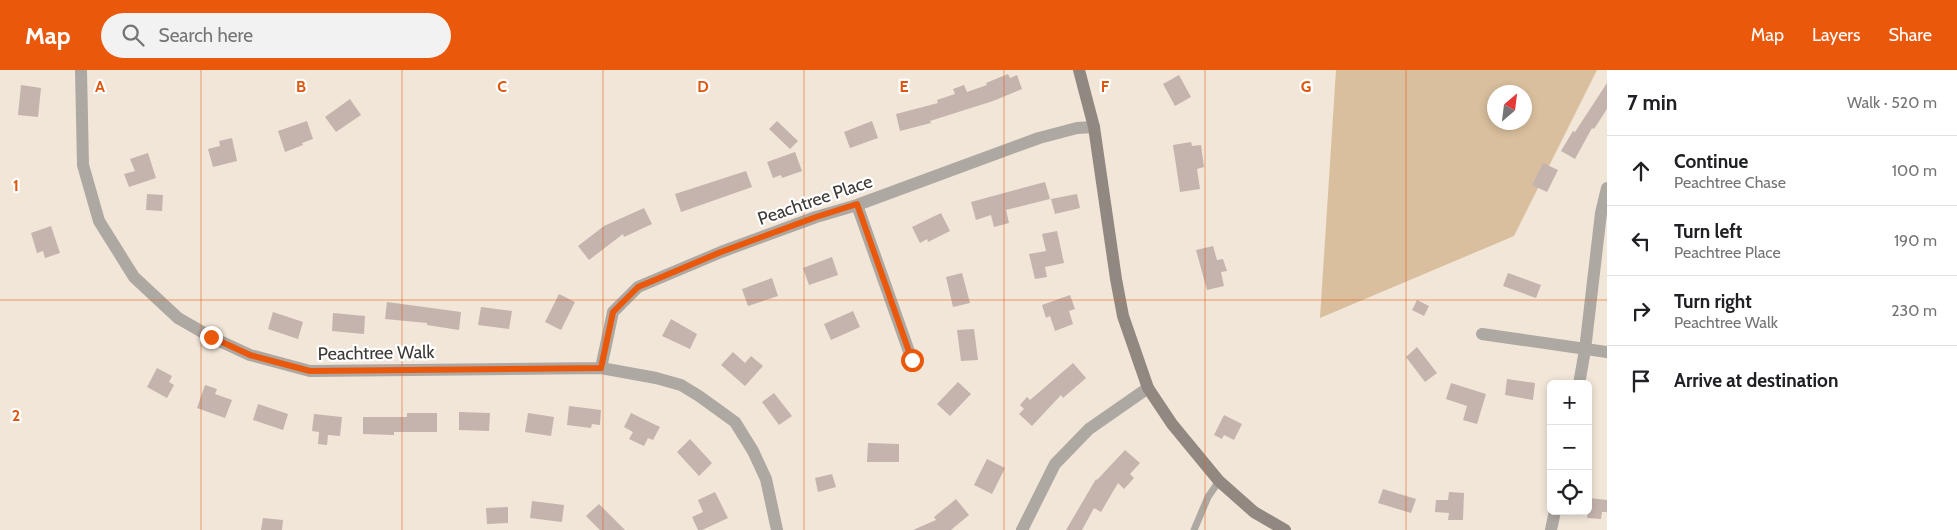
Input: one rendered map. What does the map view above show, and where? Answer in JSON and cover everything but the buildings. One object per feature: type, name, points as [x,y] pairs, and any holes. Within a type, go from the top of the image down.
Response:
[{"type":"main road","points":[[1080,70],[1094,126],[1123,316],[1148,388],[1172,424],[1219,481],[1254,512],[1284,530]]},
{"type":"street","name":"Peachtree Walk","points":[[82,70],[83,165],[99,221],[134,277],[178,318],[211,337],[250,355],[310,371],[601,368],[656,378],[681,386],[700,396],[735,422],[753,451],[766,479],[777,530]]},
{"type":"street","name":"Peachtree Place","points":[[601,368],[613,312],[638,287],[721,252],[1039,138],[1077,128],[1094,126]]},
{"type":"street","points":[[1580,380],[1601,213],[1607,188]]},
{"type":"street","points":[[857,204],[912,360]]},
{"type":"street","points":[[1482,334],[1607,352]]},
{"type":"street","points":[[1022,530],[1055,464],[1089,429],[1148,388]]},
{"type":"street","points":[[1551,530],[1554,515]]},
{"type":"lane","points":[[1194,530],[1208,496],[1219,481]]},
{"type":"shaded area","points":[[1336,70],[1597,70],[1514,236],[1320,318]]},
{"type":"route","points":[[211,337],[250,355],[310,371],[601,368],[613,312],[638,287],[721,252],[857,204],[912,360]]}]
